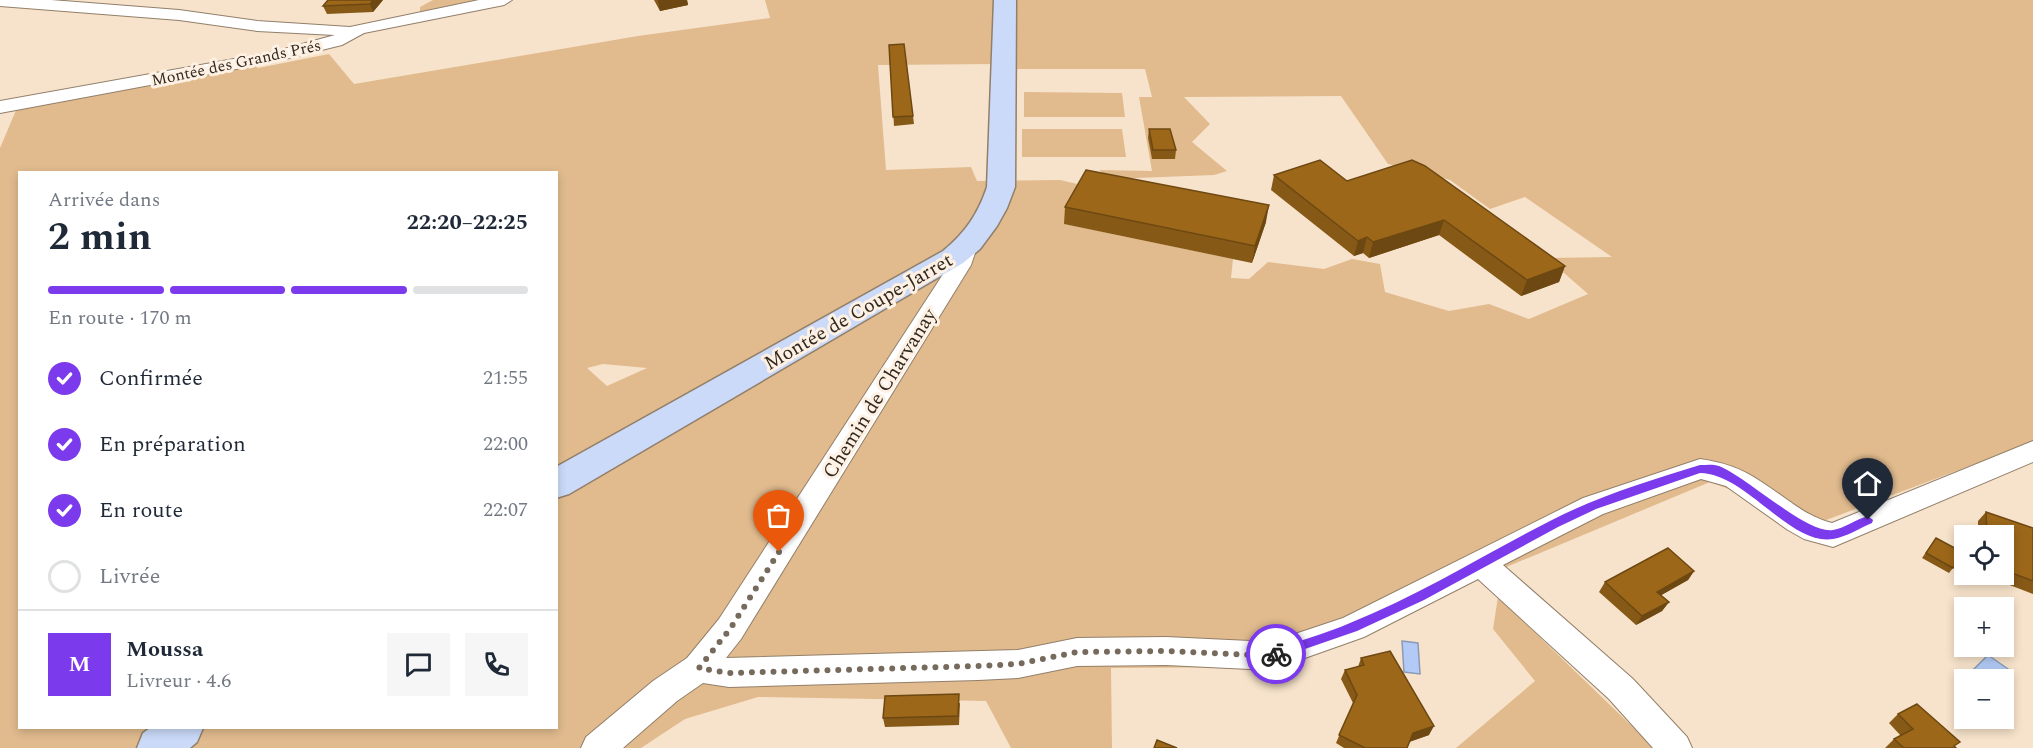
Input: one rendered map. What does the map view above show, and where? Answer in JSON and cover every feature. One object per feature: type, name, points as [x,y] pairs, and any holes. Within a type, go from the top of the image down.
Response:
[{"type":"main road","name":"Montée de Coupe-Jarret","points":[[558,483],[966,248],[988,221],[996,206],[1001,187],[1005,0]]},
{"type":"main road","points":[[159,748],[180,729]]},
{"type":"street","name":"Montée des Grands Prés","points":[[0,107],[273,57],[336,41],[359,29],[504,0]]},
{"type":"street","points":[[0,1],[179,15],[269,27],[316,30],[359,29]]},
{"type":"street","name":"Chemin de Charvanay","points":[[598,748],[664,691],[699,668],[736,620],[960,265],[966,248]]},
{"type":"street","points":[[699,668],[729,673],[978,666],[1018,664],[1077,652],[1166,651],[1271,656],[1353,628],[1420,597],[1480,563],[1593,506],[1634,489],[1700,469],[1715,469],[1739,482],[1800,525],[1816,533],[1833,535],[2033,451]]},
{"type":"street","points":[[1480,563],[1620,688],[1676,748]]},
{"type":"shaded area","points":[[433,0],[494,0],[420,14],[420,7]]},
{"type":"shaded area","points":[[765,0],[999,0],[998,64],[878,65],[886,170],[971,167],[977,181],[1060,180],[1086,186],[1065,224],[1233,259],[1231,278],[1249,279],[1268,262],[1324,269],[1352,259],[1380,264],[1385,292],[1449,311],[1489,304],[1529,319],[1588,294],[1547,258],[1612,257],[1525,197],[1490,209],[1450,180],[1388,164],[1341,96],[1184,97],[1210,124],[1192,142],[1227,171],[1214,175],[1111,179],[1099,170],[1152,171],[1139,97],[1152,97],[1145,69],[1012,69],[1013,0],[2033,0],[2033,442],[1821,522],[1755,489],[1731,490],[1710,482],[1267,667],[1111,668],[1112,748],[1011,748],[986,701],[758,697],[685,719],[641,748],[0,748],[0,148],[17,108],[253,64],[258,68],[329,54],[354,84],[638,36],[770,18]],"holes":[[[603,364],[647,368],[607,386],[587,368]]]},
{"type":"shaded area","points":[[1024,92],[1122,93],[1125,117],[1024,117]]},
{"type":"shaded area","points":[[1022,129],[1122,129],[1126,157],[1022,157]]},
{"type":"shaded area","points":[[1498,597],[1653,748],[1456,748],[1535,681],[1493,629]]},
{"type":"water","points":[[1402,641],[1418,643],[1420,674],[1404,672]]},
{"type":"water","points":[[1986,657],[1991,657],[2008,669],[1974,669]]},
{"type":"building","points":[[328,0],[373,0],[370,4],[323,6]]},
{"type":"building","points":[[904,44],[913,116],[893,117],[889,45]]},
{"type":"building","points":[[1149,129],[1170,129],[1176,150],[1153,150]]},
{"type":"building","points":[[1320,160],[1347,181],[1412,160],[1425,166],[1565,266],[1527,280],[1444,220],[1373,242],[1367,237],[1358,241],[1274,175]]},
{"type":"building","points":[[1086,170],[1269,205],[1255,246],[1065,207]]},
{"type":"building","points":[[1986,512],[2033,528],[2033,581],[2014,574],[2014,525],[1987,525]]},
{"type":"building","points":[[1936,538],[1954,548],[1954,567],[1953,568],[1926,553]]},
{"type":"building","points":[[1668,548],[1694,571],[1657,592],[1669,602],[1642,616],[1605,582]]},
{"type":"building","points":[[1390,651],[1434,726],[1413,733],[1407,748],[1365,748],[1339,735],[1357,695],[1345,670],[1364,665],[1361,658]]},
{"type":"building","points":[[959,694],[958,716],[883,718],[885,696]]},
{"type":"building","points":[[1917,704],[1960,742],[1954,746],[1956,748],[1904,748],[1894,739],[1913,729],[1898,714]]},
{"type":"building","points":[[1157,740],[1177,748],[1154,748]]},
{"type":"way so far","points":[[779,552],[730,629],[699,668],[729,673],[978,666],[1018,664],[1077,652],[1166,651],[1271,656],[1276,654]]},
{"type":"route","points":[[1276,654],[1353,628],[1420,597],[1554,524],[1593,506],[1634,489],[1700,469],[1715,469],[1739,482],[1800,525],[1816,533],[1833,535],[1868,520]]}]
